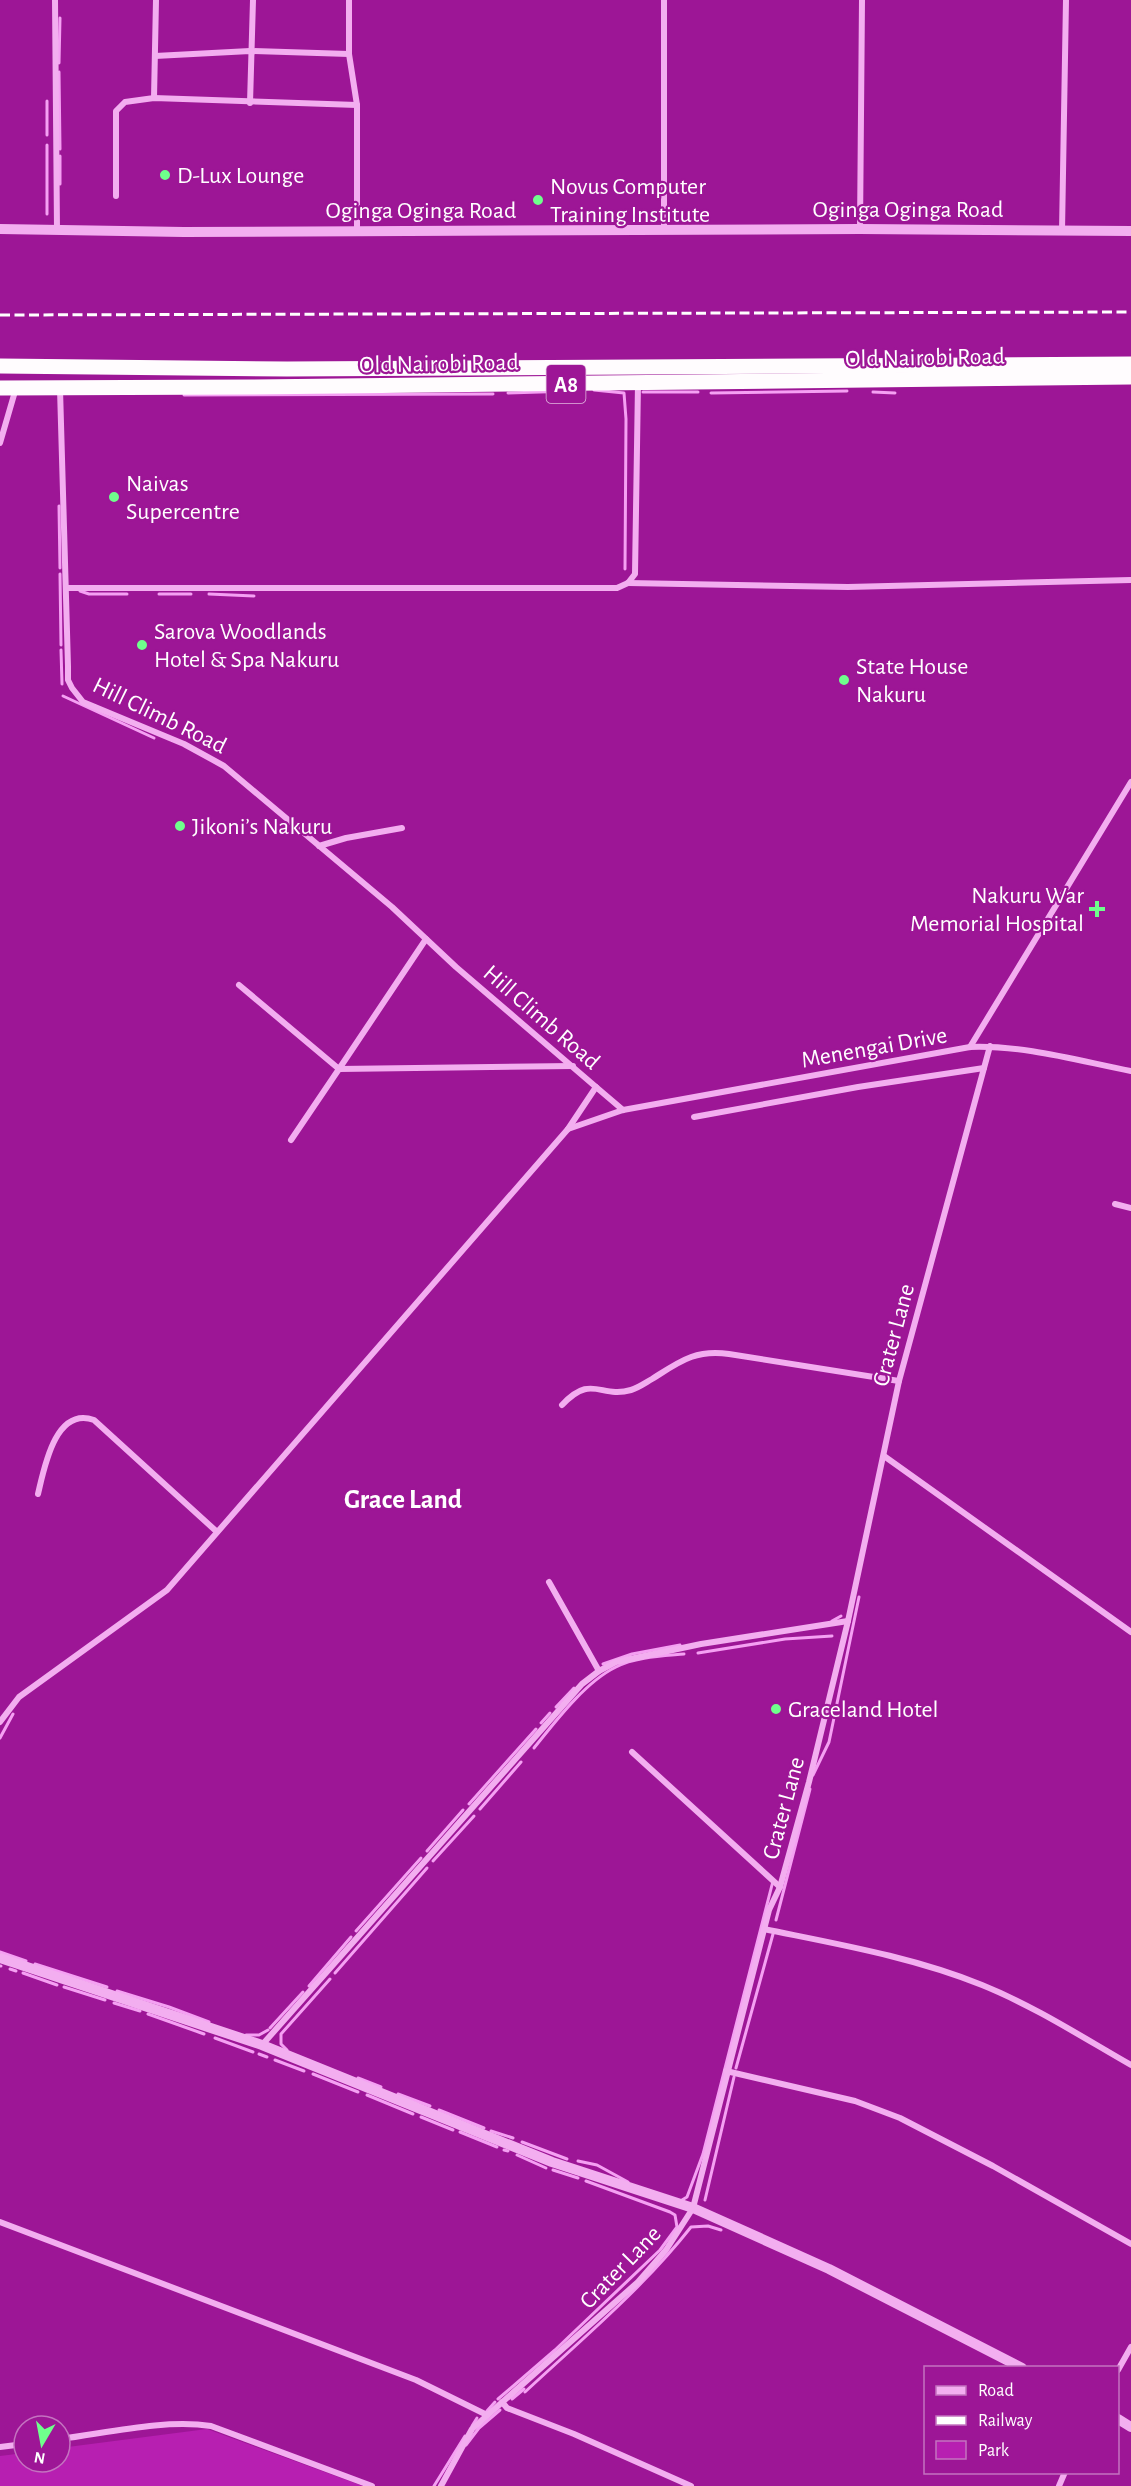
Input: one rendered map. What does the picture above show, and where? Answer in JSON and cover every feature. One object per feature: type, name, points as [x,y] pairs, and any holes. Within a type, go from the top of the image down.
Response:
[{"type":"highway","name":"Old Nairobi Road","points":[[0,366],[298,369],[1131,364]]},
{"type":"highway","name":"Old Nairobi Road","points":[[8,388],[638,384],[1131,377]]},
{"type":"street","points":[[55,0],[57,229]]},
{"type":"street","points":[[154,98],[156,0]]},
{"type":"street","points":[[250,103],[253,0]]},
{"type":"street","points":[[350,0],[349,54],[357,105],[357,230]]},
{"type":"street","points":[[664,0],[664,230]]},
{"type":"street","points":[[860,229],[862,0]]},
{"type":"street","points":[[1062,231],[1066,0]]},
{"type":"street","points":[[155,56],[250,51],[349,54]]},
{"type":"street","points":[[116,196],[116,111],[125,102],[154,98],[357,105]]},
{"type":"street","name":"Oginga Oginga Road","points":[[0,229],[184,232],[860,229],[1131,231]]},
{"type":"street","points":[[67,588],[617,588],[628,583],[636,574],[638,384]]},
{"type":"street","points":[[0,443],[8,388]]},
{"type":"street","name":"Hill Climb Road","points":[[60,389],[68,680],[78,696],[89,705],[150,729],[216,760],[392,907],[623,1110]]},
{"type":"street","points":[[628,583],[848,587],[1131,580]]},
{"type":"street","points":[[970,1047],[1131,782]]},
{"type":"street","points":[[319,846],[346,838],[402,828]]},
{"type":"street","points":[[291,1140],[426,939]]},
{"type":"street","points":[[239,985],[339,1069],[574,1066]]},
{"type":"street","name":"Menengai Drive","points":[[568,1130],[623,1110],[970,1047],[990,1046],[1131,1071]]},
{"type":"street","name":"Crater Lane","points":[[441,2486],[472,2429],[638,2282],[666,2250],[693,2208],[726,2071],[769,1910],[780,1887],[848,1621],[899,1381],[990,1046]]},
{"type":"street","points":[[694,1117],[858,1087],[984,1068]]},
{"type":"street","points":[[0,1722],[19,1697],[167,1590],[216,1531],[568,1130],[596,1087]]},
{"type":"street","points":[[1115,1204],[1131,1208]]},
{"type":"street","points":[[562,1405],[579,1390],[593,1388],[620,1392],[633,1390],[688,1357],[702,1352],[718,1352],[899,1381]]},
{"type":"street","points":[[38,1494],[50,1446],[72,1422],[87,1417],[94,1420],[216,1531]]},
{"type":"street","points":[[884,1456],[1131,1632]]},
{"type":"street","points":[[549,1582],[599,1671]]},
{"type":"street","points":[[262,2045],[582,1684],[599,1671],[616,1662],[701,1644],[848,1621]]},
{"type":"street","points":[[632,1752],[780,1887]]},
{"type":"street","points":[[764,1929],[841,1945],[954,1975],[982,1985],[1027,2006],[1131,2065]]},
{"type":"street","points":[[0,1958],[262,2045],[552,2162],[693,2208],[829,2269],[1020,2366]]},
{"type":"street","points":[[726,2071],[855,2102],[900,2118],[993,2166],[1131,2244]]},
{"type":"street","points":[[0,2222],[416,2380],[487,2415]]},
{"type":"street","points":[[1119,2368],[1131,2347]]},
{"type":"street","points":[[502,2402],[507,2408],[574,2434],[691,2486]]},
{"type":"street","points":[[72,2437],[194,2423],[211,2426],[372,2486]]},
{"type":"green space","points":[[207,2429],[363,2486],[0,2486],[0,2456],[12,2454],[12,2474],[72,2474],[72,2446]]},
{"type":"waterway","points":[[59,63],[60,18]]},
{"type":"waterway","points":[[59,72],[60,149]]},
{"type":"waterway","points":[[47,101],[47,135]]},
{"type":"waterway","points":[[47,145],[47,214]]},
{"type":"waterway","points":[[60,156],[60,184]]},
{"type":"waterway","points":[[594,390],[624,393],[626,419],[625,569]]},
{"type":"waterway","points":[[508,393],[572,391]]},
{"type":"waterway","points":[[711,393],[847,391]]},
{"type":"waterway","points":[[643,392],[698,392]]},
{"type":"waterway","points":[[873,392],[895,393]]},
{"type":"waterway","points":[[184,395],[493,394]]},
{"type":"waterway","points":[[59,506],[60,568]]},
{"type":"waterway","points":[[60,574],[61,645]]},
{"type":"waterway","points":[[80,591],[89,594],[127,594]]},
{"type":"waterway","points":[[159,594],[191,594]]},
{"type":"waterway","points":[[209,594],[254,596]]},
{"type":"waterway","points":[[61,650],[62,684]]},
{"type":"waterway","points":[[63,696],[154,738]]},
{"type":"waterway","points":[[813,1775],[829,1742],[859,1597]]},
{"type":"waterway","points":[[832,1621],[841,1616]]},
{"type":"waterway","points":[[698,1653],[785,1639],[832,1636]]},
{"type":"waterway","points":[[603,1664],[632,1654],[680,1645]]},
{"type":"waterway","points":[[534,1748],[571,1703],[604,1674],[632,1661],[684,1654]]},
{"type":"waterway","points":[[556,1707],[574,1688]]},
{"type":"waterway","points":[[541,1723],[550,1713]]},
{"type":"waterway","points":[[0,1738],[13,1714]]},
{"type":"waterway","points":[[469,1804],[536,1729]]},
{"type":"waterway","points":[[480,1809],[521,1762]]},
{"type":"waterway","points":[[776,1920],[810,1789]]},
{"type":"waterway","points":[[427,1851],[463,1810]]},
{"type":"waterway","points":[[433,1861],[474,1816]]},
{"type":"waterway","points":[[356,1931],[421,1858]]},
{"type":"waterway","points":[[335,1973],[427,1868]]},
{"type":"waterway","points":[[682,2200],[687,2197],[703,2154],[773,1881]]},
{"type":"waterway","points":[[736,2068],[773,1934]]},
{"type":"waterway","points":[[309,1986],[351,1937]]},
{"type":"waterway","points":[[0,1952],[26,1961]]},
{"type":"waterway","points":[[35,1964],[107,1987]]},
{"type":"waterway","points":[[10,1969],[16,1971]]},
{"type":"waterway","points":[[23,1973],[57,1985]]},
{"type":"waterway","points":[[287,2050],[281,2044],[281,2034],[330,1979]]},
{"type":"waterway","points":[[64,1987],[105,2000]]},
{"type":"waterway","points":[[117,1991],[209,2022]]},
{"type":"waterway","points":[[270,2028],[303,1992]]},
{"type":"waterway","points":[[114,2003],[140,2011]]},
{"type":"waterway","points":[[148,2014],[204,2034]]},
{"type":"waterway","points":[[246,2035],[259,2035],[268,2030]]},
{"type":"waterway","points":[[215,2038],[253,2052]]},
{"type":"waterway","points":[[259,2054],[267,2057]]},
{"type":"waterway","points":[[275,2060],[304,2071]]},
{"type":"waterway","points":[[313,2074],[358,2092]]},
{"type":"waterway","points":[[705,2200],[734,2077]]},
{"type":"waterway","points":[[358,2078],[381,2087]]},
{"type":"waterway","points":[[398,2094],[430,2106]]},
{"type":"waterway","points":[[367,2095],[413,2114]]},
{"type":"waterway","points":[[439,2110],[484,2128]]},
{"type":"waterway","points":[[421,2117],[453,2130]]},
{"type":"waterway","points":[[491,2131],[513,2138]]},
{"type":"waterway","points":[[460,2132],[497,2147]]},
{"type":"waterway","points":[[522,2142],[567,2159]]},
{"type":"waterway","points":[[504,2150],[508,2151]]},
{"type":"waterway","points":[[517,2155],[546,2168]]},
{"type":"waterway","points":[[578,2161],[597,2165],[628,2182]]},
{"type":"waterway","points":[[553,2170],[578,2178]]},
{"type":"waterway","points":[[498,2399],[555,2350],[660,2250],[677,2227],[675,2215],[670,2212],[586,2181]]},
{"type":"waterway","points":[[525,2392],[632,2292],[691,2227],[708,2226],[721,2230]]},
{"type":"waterway","points":[[512,2399],[524,2389]]},
{"type":"waterway","points":[[487,2411],[495,2402]]},
{"type":"waterway","points":[[466,2445],[479,2428],[500,2410]]},
{"type":"waterway","points":[[472,2426],[477,2418]]},
{"type":"waterway","points":[[434,2486],[465,2436]]},
{"type":"railway","points":[[0,315],[1131,312]]},
{"type":"place","name":"D-Lux Lounge","points":[[165,175]]},
{"type":"place","name":"Novus Computer Training Institute","points":[[538,200]]},
{"type":"place","name":"Naivas Supercentre","points":[[114,497]]},
{"type":"place","name":"Sarova Woodlands Hotel & Spa Nakuru","points":[[142,645]]},
{"type":"place","name":"State House Nakuru","points":[[844,680]]},
{"type":"place","name":"Jikoni’s Nakuru","points":[[180,826]]},
{"type":"place","name":"Nakuru War Memorial Hospital","points":[[1097,909]]},
{"type":"place","name":"Graceland Hotel","points":[[776,1709]]},
{"type":"district","name":"Grace Land","points":[[403,1499]]}]
